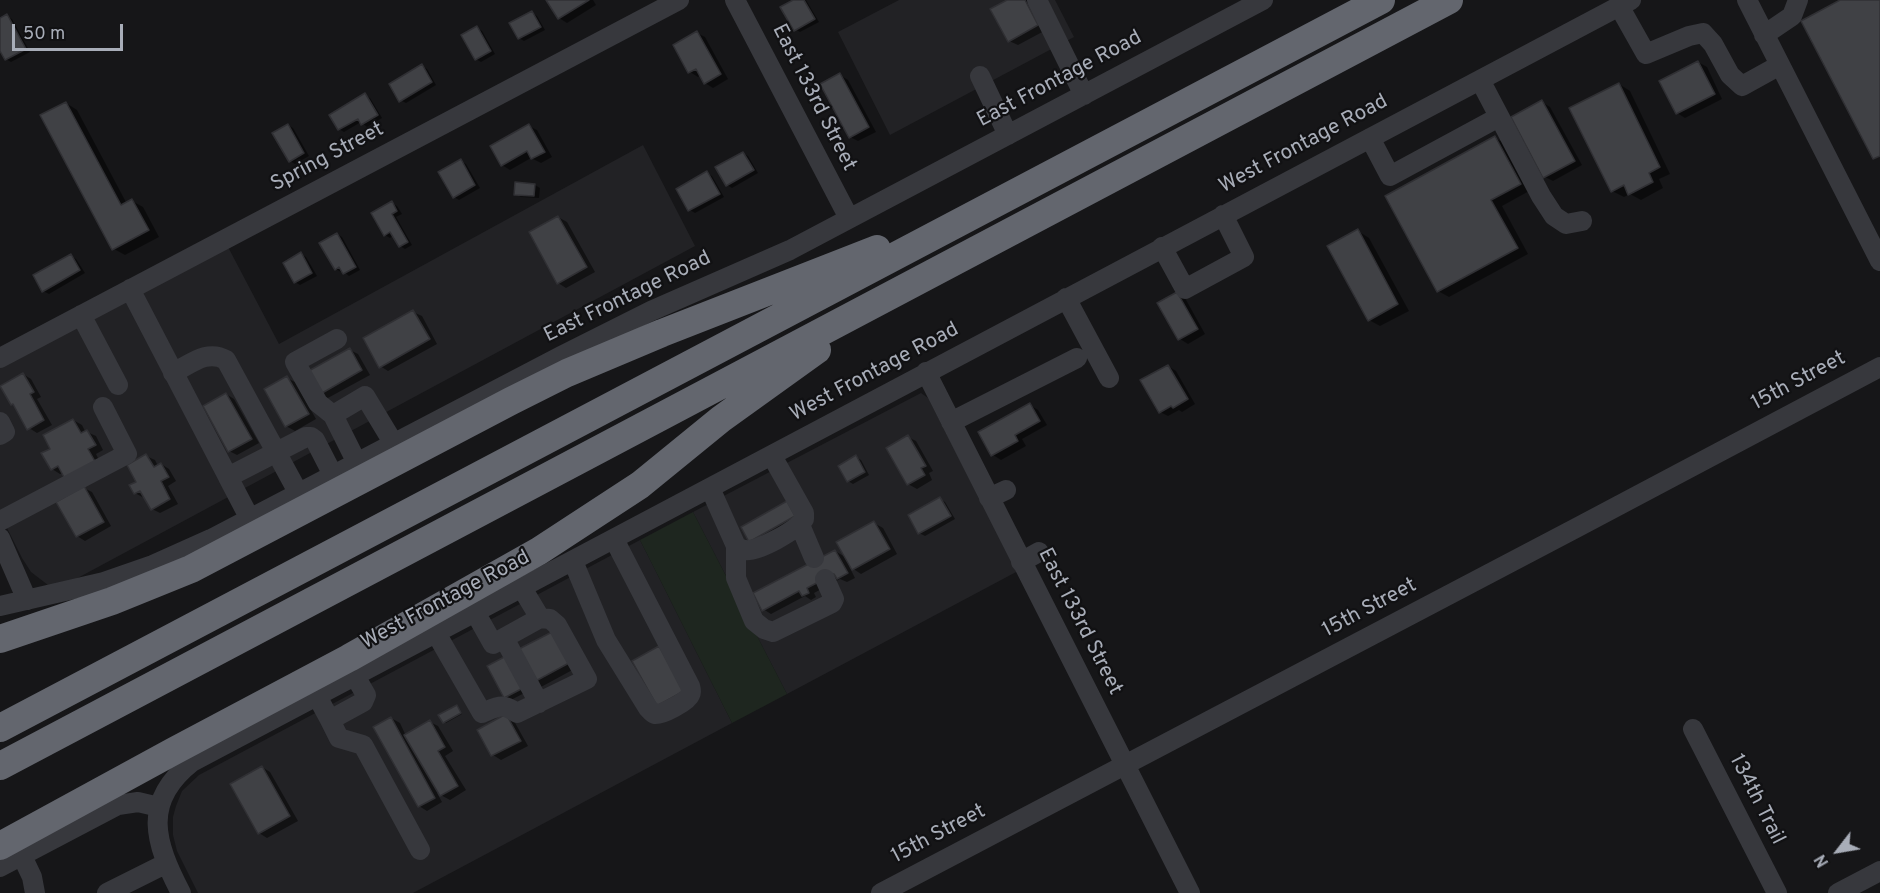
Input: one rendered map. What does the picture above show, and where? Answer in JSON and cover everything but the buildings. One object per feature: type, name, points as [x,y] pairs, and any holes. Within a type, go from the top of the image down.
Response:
[{"type":"highway","points":[[0,728],[1382,0]]},
{"type":"highway","points":[[0,766],[1449,0]]},
{"type":"highway","points":[[0,639],[112,601],[191,569],[511,401],[604,357],[888,244],[940,233]]},
{"type":"highway","points":[[11,851],[174,751],[349,658],[539,551],[640,485],[722,419],[913,283]]},
{"type":"street","name":"Spring Street","points":[[0,358],[679,0]]},
{"type":"street","name":"East 133rd Street","points":[[735,0],[849,218]]},
{"type":"street","points":[[1036,0],[1083,95]]},
{"type":"street","name":"East Frontage Road","points":[[0,606],[104,582],[153,565],[211,540],[561,356],[651,311],[790,250],[1263,0]]},
{"type":"street","points":[[1747,0],[1880,261]]},
{"type":"street","points":[[1764,35],[1792,16],[1798,0]]},
{"type":"street","points":[[1625,3],[1646,54],[1689,36],[1703,33],[1713,44],[1730,75],[1742,86],[1780,65]]},
{"type":"street","name":"West Frontage Road","points":[[159,807],[169,784],[192,762],[1625,3]]},
{"type":"street","points":[[980,75],[1008,135]]},
{"type":"street","points":[[1480,80],[1540,196],[1554,216],[1566,224],[1582,221]]},
{"type":"street","points":[[1370,138],[1390,176],[1499,117]]},
{"type":"street","points":[[1162,248],[1185,289],[1244,257],[1223,215]]},
{"type":"street","points":[[130,289],[250,519]]},
{"type":"street","points":[[1066,298],[1109,378]]},
{"type":"street","points":[[81,315],[118,385]]},
{"type":"street","points":[[337,339],[295,362],[318,404],[333,415],[357,463]]},
{"type":"street","points":[[173,372],[209,355],[226,360],[299,494]]},
{"type":"street","points":[[951,422],[1077,358]]},
{"type":"street","name":"15th Street","points":[[881,893],[1880,367]]},
{"type":"street","name":"East 133rd Street","points":[[926,372],[951,422],[998,494],[1030,557],[1124,765],[1190,893]]},
{"type":"street","points":[[333,415],[365,396],[394,444]]},
{"type":"street","points":[[0,521],[127,454],[103,407]]},
{"type":"street","points":[[0,422],[5,432],[0,435]]},
{"type":"street","points":[[228,477],[306,437],[315,440],[333,475]]},
{"type":"street","points":[[736,546],[743,550],[754,550],[795,529],[804,519],[804,513],[772,456]]},
{"type":"street","points":[[710,488],[736,546],[736,578],[754,621],[764,629],[773,632],[832,603],[834,599],[825,579]]},
{"type":"street","points":[[800,525],[814,558]]},
{"type":"street","points":[[0,538],[27,600]]},
{"type":"street","points":[[573,561],[606,640],[652,713],[665,712],[688,699],[691,693],[690,686],[614,539]]},
{"type":"street","points":[[522,588],[540,618]]},
{"type":"street","points":[[436,633],[482,713],[499,705],[507,706],[517,713],[587,678],[557,625],[550,619],[540,618],[493,644],[475,612]]},
{"type":"street","points":[[504,638],[539,703]]},
{"type":"street","points":[[330,720],[363,702],[366,695],[355,676]]},
{"type":"street","points":[[317,696],[339,738],[363,745],[420,850]]},
{"type":"street","name":"134th Trail","points":[[1693,729],[1777,893]]},
{"type":"street","points":[[0,867],[11,851],[118,805],[138,802],[159,807],[160,844],[165,864],[180,893]]},
{"type":"street","points":[[11,851],[32,877],[35,893]]},
{"type":"street","points":[[107,893],[165,864]]},
{"type":"street","points":[[1838,893],[1880,871]]},
{"type":"shaded area","points":[[899,0],[1055,0],[1074,37],[890,135],[838,32]]},
{"type":"shaded area","points":[[643,145],[695,246],[59,588],[48,585],[31,572],[0,514],[0,367],[228,247],[279,344]]},
{"type":"shaded area","points":[[921,393],[928,398],[1018,571],[787,694],[693,512]]},
{"type":"shaded area","points":[[693,512],[787,694],[732,723],[640,540]]},
{"type":"shaded area","points":[[640,540],[732,723],[413,893],[198,893],[177,851],[173,835],[173,817],[182,791],[199,775]]}]
